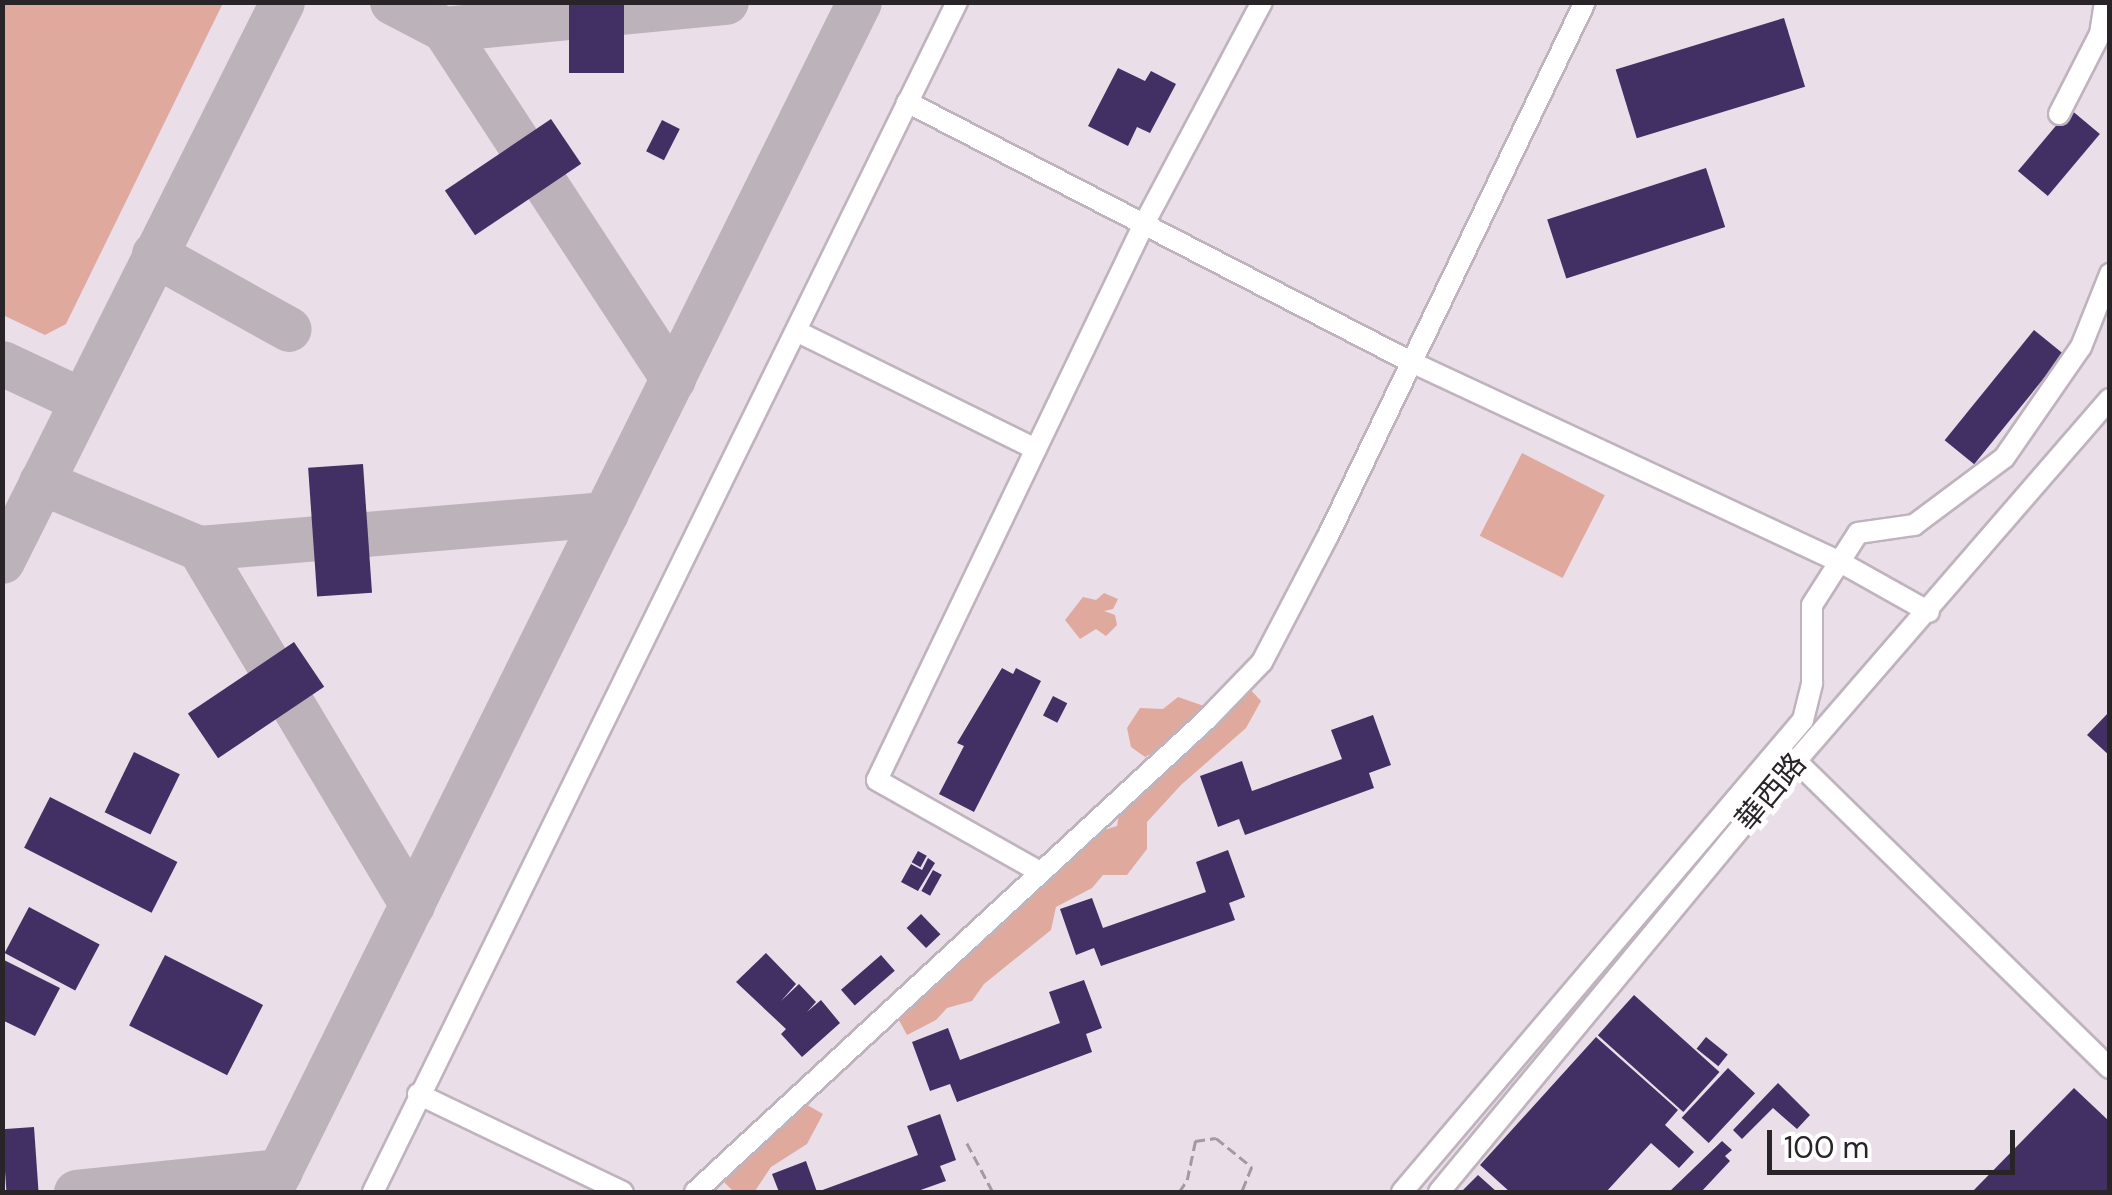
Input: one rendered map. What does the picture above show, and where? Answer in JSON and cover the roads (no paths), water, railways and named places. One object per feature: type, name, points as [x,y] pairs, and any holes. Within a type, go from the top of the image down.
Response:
[{"type":"street","points":[[372,1192],[957,2]]},
{"type":"street","points":[[1040,872],[876,780],[1144,222],[1262,2]]},
{"type":"street","points":[[695,1192],[1262,662],[1328,536],[1408,361],[1586,2]]},
{"type":"street","points":[[2059,114],[2100,34],[2106,2]]},
{"type":"street","points":[[907,102],[1408,361],[1840,562],[1928,612]]},
{"type":"street","points":[[1402,1192],[1803,720],[1812,683],[1812,605],[1858,533],[1914,524],[2004,458],[2081,347],[2110,274]]},
{"type":"street","points":[[798,332],[1036,449]]},
{"type":"street","name":"華西路","points":[[1439,1192],[1796,761],[2110,399]]},
{"type":"street","points":[[1796,761],[2110,1068]]},
{"type":"street","points":[[418,1094],[623,1192]]}]
